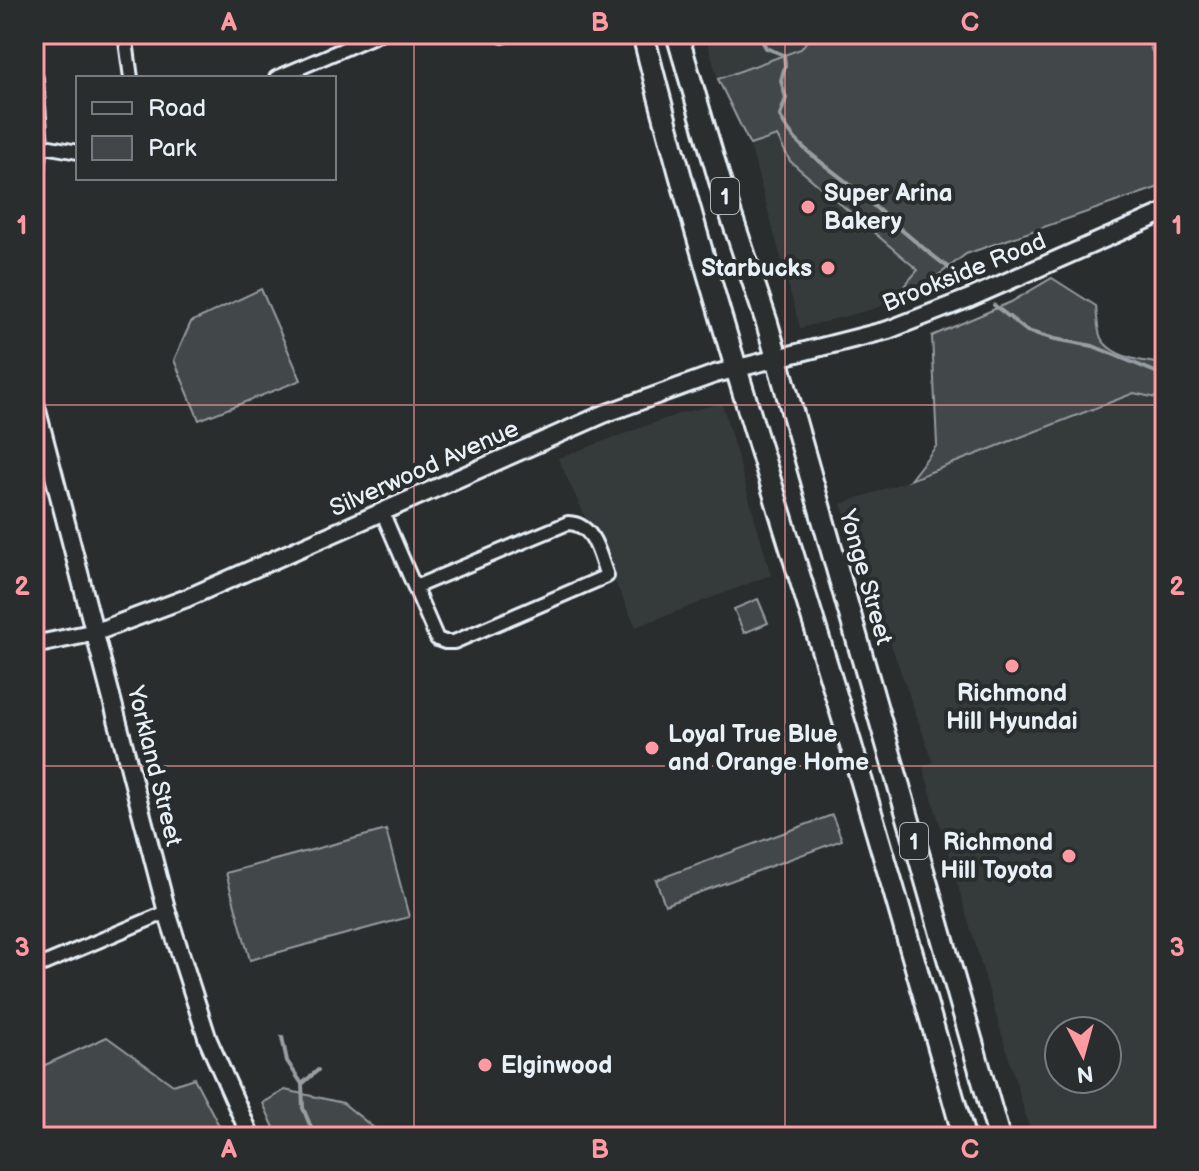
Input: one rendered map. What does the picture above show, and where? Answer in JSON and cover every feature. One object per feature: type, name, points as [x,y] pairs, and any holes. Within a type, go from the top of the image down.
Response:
[{"type":"main road","name":"1","points":[[643,34],[734,369],[829,674],[964,1137]]},
{"type":"main road","name":"Yonge Street","points":[[677,34],[775,358],[999,1137]]},
{"type":"street","points":[[125,34],[131,76]]},
{"type":"street","points":[[281,76],[379,34]]},
{"type":"street","points":[[34,79],[39,145],[34,187]]},
{"type":"street","points":[[39,145],[76,152]]},
{"type":"street","name":"Brookside Road","points":[[775,358],[888,330],[970,298],[1165,212]]},
{"type":"street","name":"Silverwood Avenue","points":[[34,645],[96,632],[197,593],[383,514],[558,432],[734,369],[775,358]]},
{"type":"street","name":"Yorkland Street","points":[[34,399],[167,912],[208,1040],[251,1137]]},
{"type":"street","points":[[383,514],[437,639],[450,642],[607,576],[587,530],[575,523],[568,523],[415,587]]},
{"type":"street","points":[[34,968],[167,912]]},
{"type":"shaded area","points":[[705,34],[812,34],[801,49],[718,79]]},
{"type":"shaded area","points":[[777,136],[790,161],[919,270],[904,285],[914,294],[873,309],[800,328],[750,145]]},
{"type":"shaded area","points":[[1134,393],[1165,400],[1165,1137],[1032,1137],[923,767],[933,762],[841,504]]},
{"type":"shaded area","points":[[722,403],[771,575],[636,627],[558,458],[681,413]]},
{"type":"green space","points":[[812,34],[1145,34],[1165,84],[1165,185],[966,254],[914,294],[904,286],[918,270],[790,161],[777,136],[750,145],[718,79],[801,49]]},
{"type":"green space","points":[[1052,278],[1096,306],[1100,335],[1106,345],[1130,358],[1165,364],[1165,400],[1134,393],[910,480],[937,445],[932,336],[1011,302]]},
{"type":"green space","points":[[261,289],[301,380],[199,420],[174,360],[191,322]]},
{"type":"green space","points":[[758,599],[768,623],[744,633],[734,609]]},
{"type":"green space","points":[[832,815],[842,840],[665,905],[656,880]]},
{"type":"green space","points":[[386,830],[409,917],[250,960],[226,873]]},
{"type":"green space","points":[[107,1037],[173,1085],[194,1078],[225,1137],[34,1137],[34,1070]]},
{"type":"green space","points":[[285,1090],[343,1103],[385,1137],[278,1137],[263,1103]]},
{"type":"waterway","points":[[759,34],[766,48],[784,55],[781,81],[786,98],[780,116],[794,138],[953,271]]},
{"type":"waterway","points":[[994,305],[1027,331],[1093,346],[1165,376]]},
{"type":"waterway","points":[[282,1037],[287,1061],[302,1084],[303,1108],[315,1137]]},
{"type":"waterway","points":[[302,1084],[318,1070]]},
{"type":"place","name":"Super Arina Bakery","points":[[808,207]]},
{"type":"place","name":"Starbucks","points":[[828,268]]},
{"type":"place","name":"Richmond Hill Hyundai","points":[[1012,666]]},
{"type":"place","name":"Loyal True Blue and Orange Home","points":[[652,748]]},
{"type":"place","name":"Richmond Hill Toyota","points":[[1069,856]]},
{"type":"place","name":"Elginwood","points":[[485,1065]]}]
